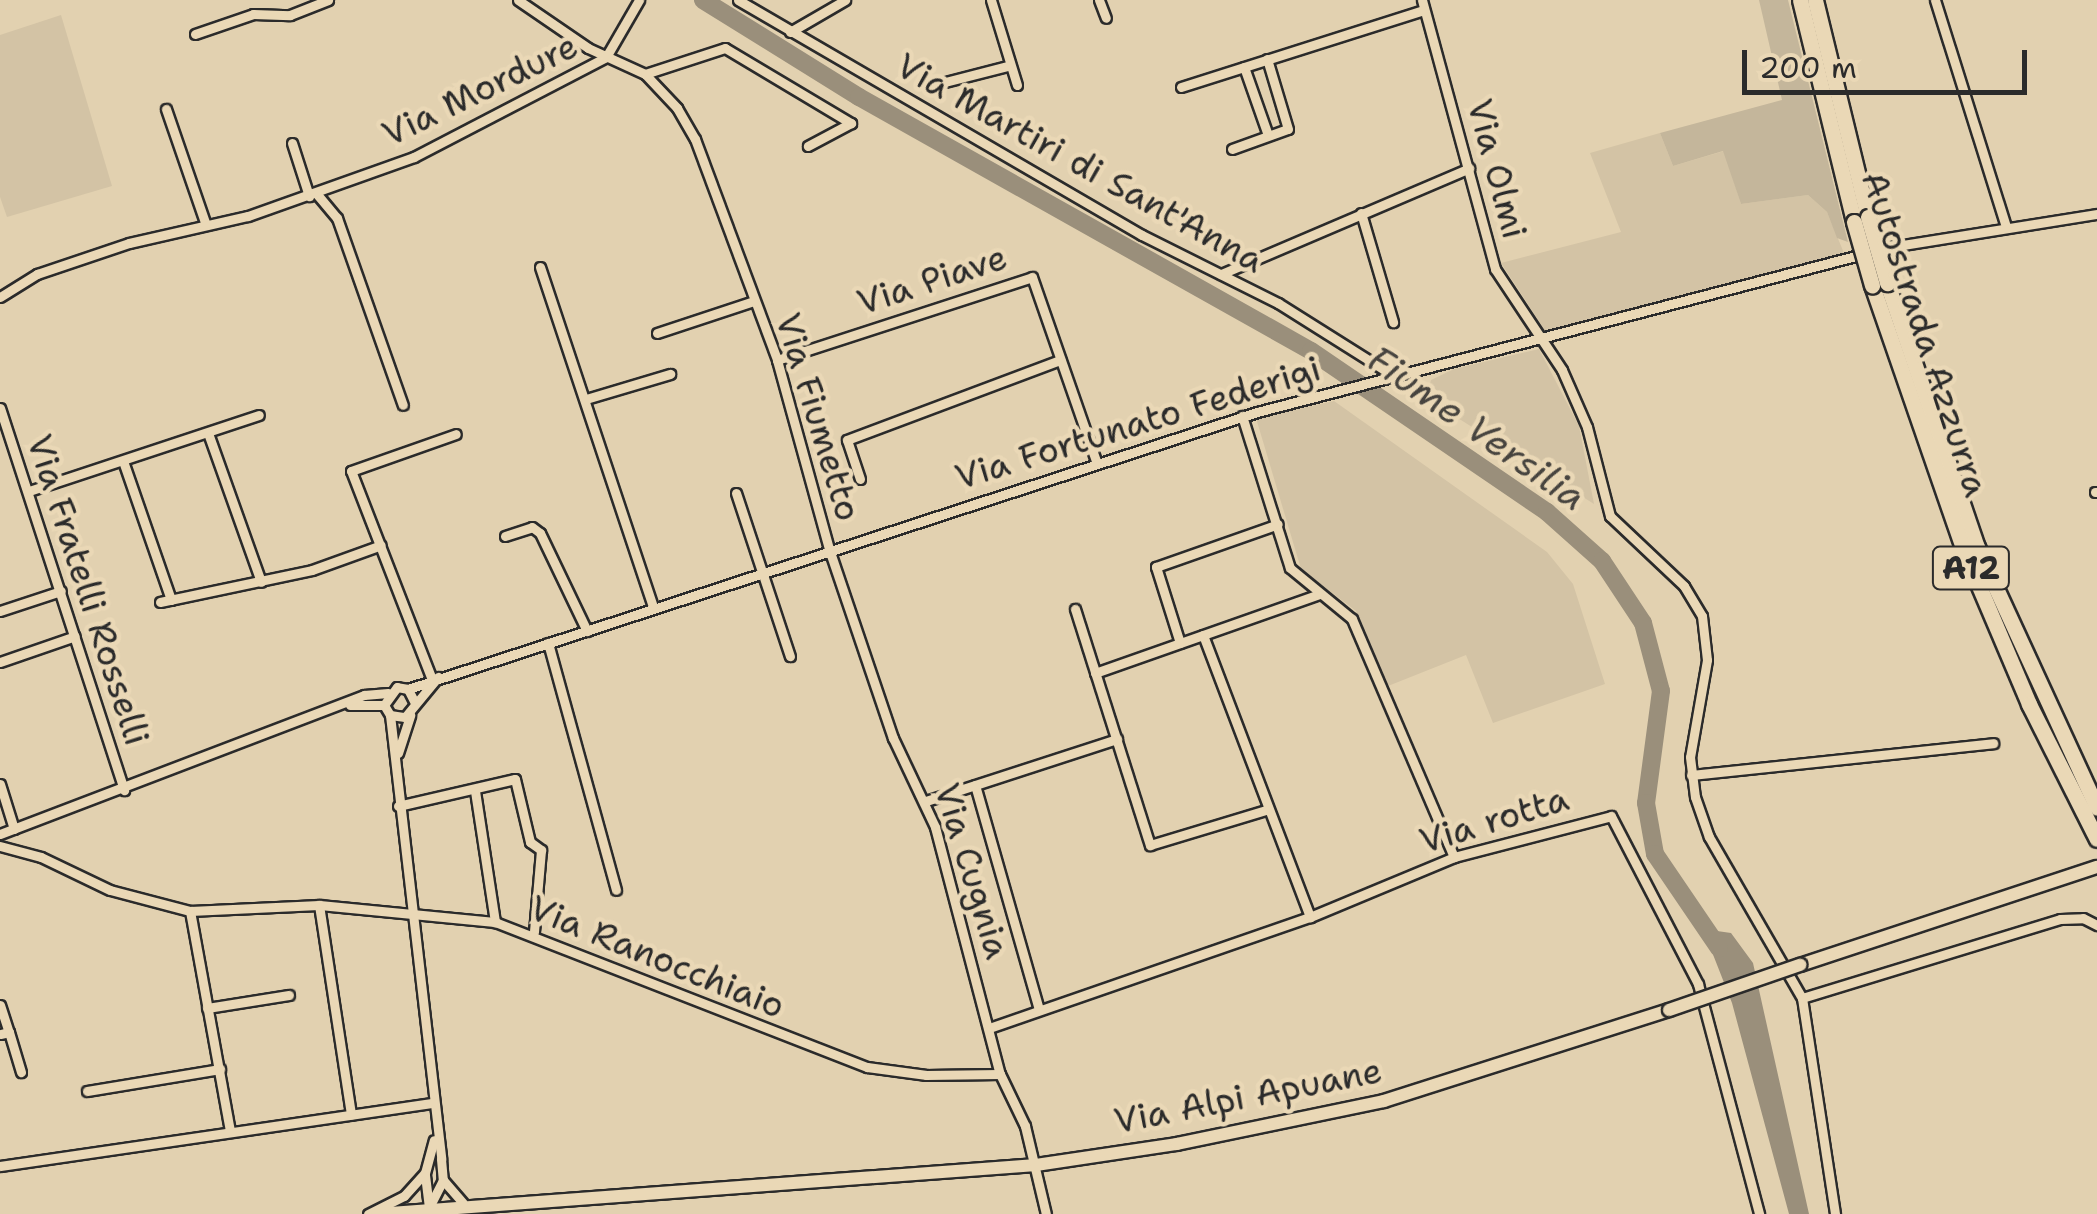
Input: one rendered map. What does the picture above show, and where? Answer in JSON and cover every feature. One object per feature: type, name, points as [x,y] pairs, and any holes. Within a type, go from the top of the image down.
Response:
[{"type":"highway","name":"Autostrada Azzurra","points":[[1800,0],[1879,284],[1964,553],[2029,704],[2097,839]]},
{"type":"highway","name":"Autostrada Azzurra","points":[[1815,0],[1861,220]]},
{"type":"highway","name":"Autostrada Azzurra","points":[[1879,284],[1978,546],[2097,808]]},
{"type":"main road","name":"Via Alpi Apuane","points":[[377,1214],[463,1203],[1036,1165],[1177,1144],[1384,1101],[2097,867]]},
{"type":"street","points":[[195,34],[253,14],[290,15],[328,0]]},
{"type":"street","name":"Via Fiumetto","points":[[518,0],[606,57],[644,74],[678,108],[695,139],[777,360],[829,549]]},
{"type":"street","name":"Via Mordure","points":[[0,296],[36,274],[312,194],[414,157],[606,57],[638,0]]},
{"type":"street","name":"Via Martiri di Sant'Anna","points":[[738,0],[1108,216],[1221,274],[1394,376]]},
{"type":"street","points":[[790,32],[845,0]]},
{"type":"street","points":[[991,0],[1008,66],[1017,85]]},
{"type":"street","points":[[1099,0],[1106,18]]},
{"type":"street","points":[[1935,0],[2005,224]]},
{"type":"street","points":[[1181,87],[1423,5]]},
{"type":"street","name":"Via Olmi","points":[[1423,5],[1496,269],[1546,339],[1587,427],[1610,516],[1684,586],[1702,616],[1707,660],[1690,775]]},
{"type":"street","points":[[644,74],[725,48],[852,123],[808,146]]},
{"type":"street","points":[[1232,149],[1288,129],[1267,59]]},
{"type":"street","points":[[945,82],[1008,66]]},
{"type":"street","points":[[1244,66],[1268,135]]},
{"type":"street","points":[[166,109],[206,222]]},
{"type":"street","points":[[292,143],[312,194],[337,218],[403,405]]},
{"type":"street","points":[[1221,274],[1469,168]]},
{"type":"street","points":[[1360,214],[1392,322]]},
{"type":"street","name":"Via Fortunato Federigi","points":[[408,689],[436,676],[548,644],[1242,416],[1890,247],[2005,224],[2097,214]]},
{"type":"street","points":[[540,267],[654,609]]},
{"type":"street","name":"Via Piave","points":[[777,360],[1032,277],[1096,461]]},
{"type":"street","name":"Via Fiumetto","points":[[657,333],[754,301]]},
{"type":"street","points":[[860,479],[847,440],[1060,360]]},
{"type":"street","points":[[586,399],[670,374]]},
{"type":"street","name":"Via Fratelli Rosselli","points":[[0,408],[124,790]]},
{"type":"street","points":[[29,491],[260,415]]},
{"type":"street","points":[[1242,416],[1290,568],[1352,619],[1454,857]]},
{"type":"street","points":[[208,433],[261,582]]},
{"type":"street","points":[[396,765],[410,714],[436,676],[351,471],[456,434]]},
{"type":"street","points":[[123,461],[165,601],[261,582],[381,546]]},
{"type":"street","points":[[736,493],[790,656]]},
{"type":"street","points":[[1180,643],[1156,566],[1278,524]]},
{"type":"street","points":[[504,536],[532,527],[540,533],[586,631]]},
{"type":"street","name":"Via Cugnia","points":[[829,549],[893,738],[926,802],[992,1027],[1000,1074],[1036,1165],[1046,1214]]},
{"type":"street","points":[[0,611],[60,591]]},
{"type":"street","points":[[1095,674],[1319,594]]},
{"type":"street","points":[[1075,609],[1150,845],[1266,810]]},
{"type":"street","points":[[1203,635],[1266,810],[1310,917]]},
{"type":"street","points":[[0,662],[75,636]]},
{"type":"street","points":[[548,644],[616,890]]},
{"type":"street","points":[[0,834],[342,706],[408,689],[415,703]]},
{"type":"street","points":[[388,693],[384,705],[390,715],[443,1180],[463,1203]]},
{"type":"street","points":[[342,706],[384,705]]},
{"type":"street","points":[[390,715],[410,714]]},
{"type":"street","points":[[926,802],[1117,739]]},
{"type":"street","points":[[1836,1214],[1802,998],[1709,837],[1690,775],[1993,743]]},
{"type":"street","points":[[398,806],[515,779],[530,842],[541,850],[534,932]]},
{"type":"street","points":[[0,784],[14,829]]},
{"type":"street","points":[[975,785],[1038,1008]]},
{"type":"street","points":[[474,790],[495,922]]},
{"type":"street","name":"Via rotta","points":[[992,1027],[1310,917],[1454,857],[1611,816],[1698,984],[1759,1214]]},
{"type":"street","name":"Via Ranocchiaio","points":[[0,846],[41,857],[110,890],[190,911],[318,905],[495,922],[534,932],[699,1006],[832,1056],[926,1075],[1000,1074]]},
{"type":"street","points":[[318,905],[351,1115]]},
{"type":"street","points":[[190,911],[230,1131]]},
{"type":"street","points":[[1802,998],[2060,920],[2083,918],[2097,925]]},
{"type":"street","points":[[207,1008],[289,995]]},
{"type":"street","points":[[0,1004],[4,1033],[21,1072]]},
{"type":"street","points":[[87,1091],[220,1070]]},
{"type":"street","points":[[0,1166],[432,1102]]},
{"type":"street","points":[[429,1207],[425,1173],[436,1128]]},
{"type":"street","points":[[368,1214],[404,1196],[425,1173]]},
{"type":"street","points":[[429,1207],[443,1180]]},
{"type":"shaded area","points":[[1759,0],[1788,0],[1848,242],[1837,238],[1827,212],[1808,195],[1741,204],[1723,151],[1673,166],[1660,133],[1782,100]]},
{"type":"shaded area","points":[[61,15],[112,186],[7,217],[0,197],[0,35]]},
{"type":"shaded area","points":[[1660,133],[1673,166],[1724,151],[1741,204],[1808,195],[1827,212],[1846,258],[1546,332],[1501,263],[1621,232],[1590,153]]},
{"type":"shaded area","points":[[1539,349],[1579,426],[1594,504],[1426,398],[1431,380],[1454,369]]},
{"type":"shaded area","points":[[1334,401],[1547,552],[1573,584],[1605,684],[1493,723],[1466,655],[1388,686],[1356,611],[1301,569],[1256,418]]},
{"type":"shaded area","points":[[1703,929],[1731,933],[1753,963],[1809,1214],[1789,1214],[1732,1003]]},
{"type":"waterway","name":"Fiume Versilia","points":[[703,0],[859,97],[1311,351],[1547,512],[1602,561],[1643,623],[1661,691],[1646,803],[1655,854],[1719,948]]}]
